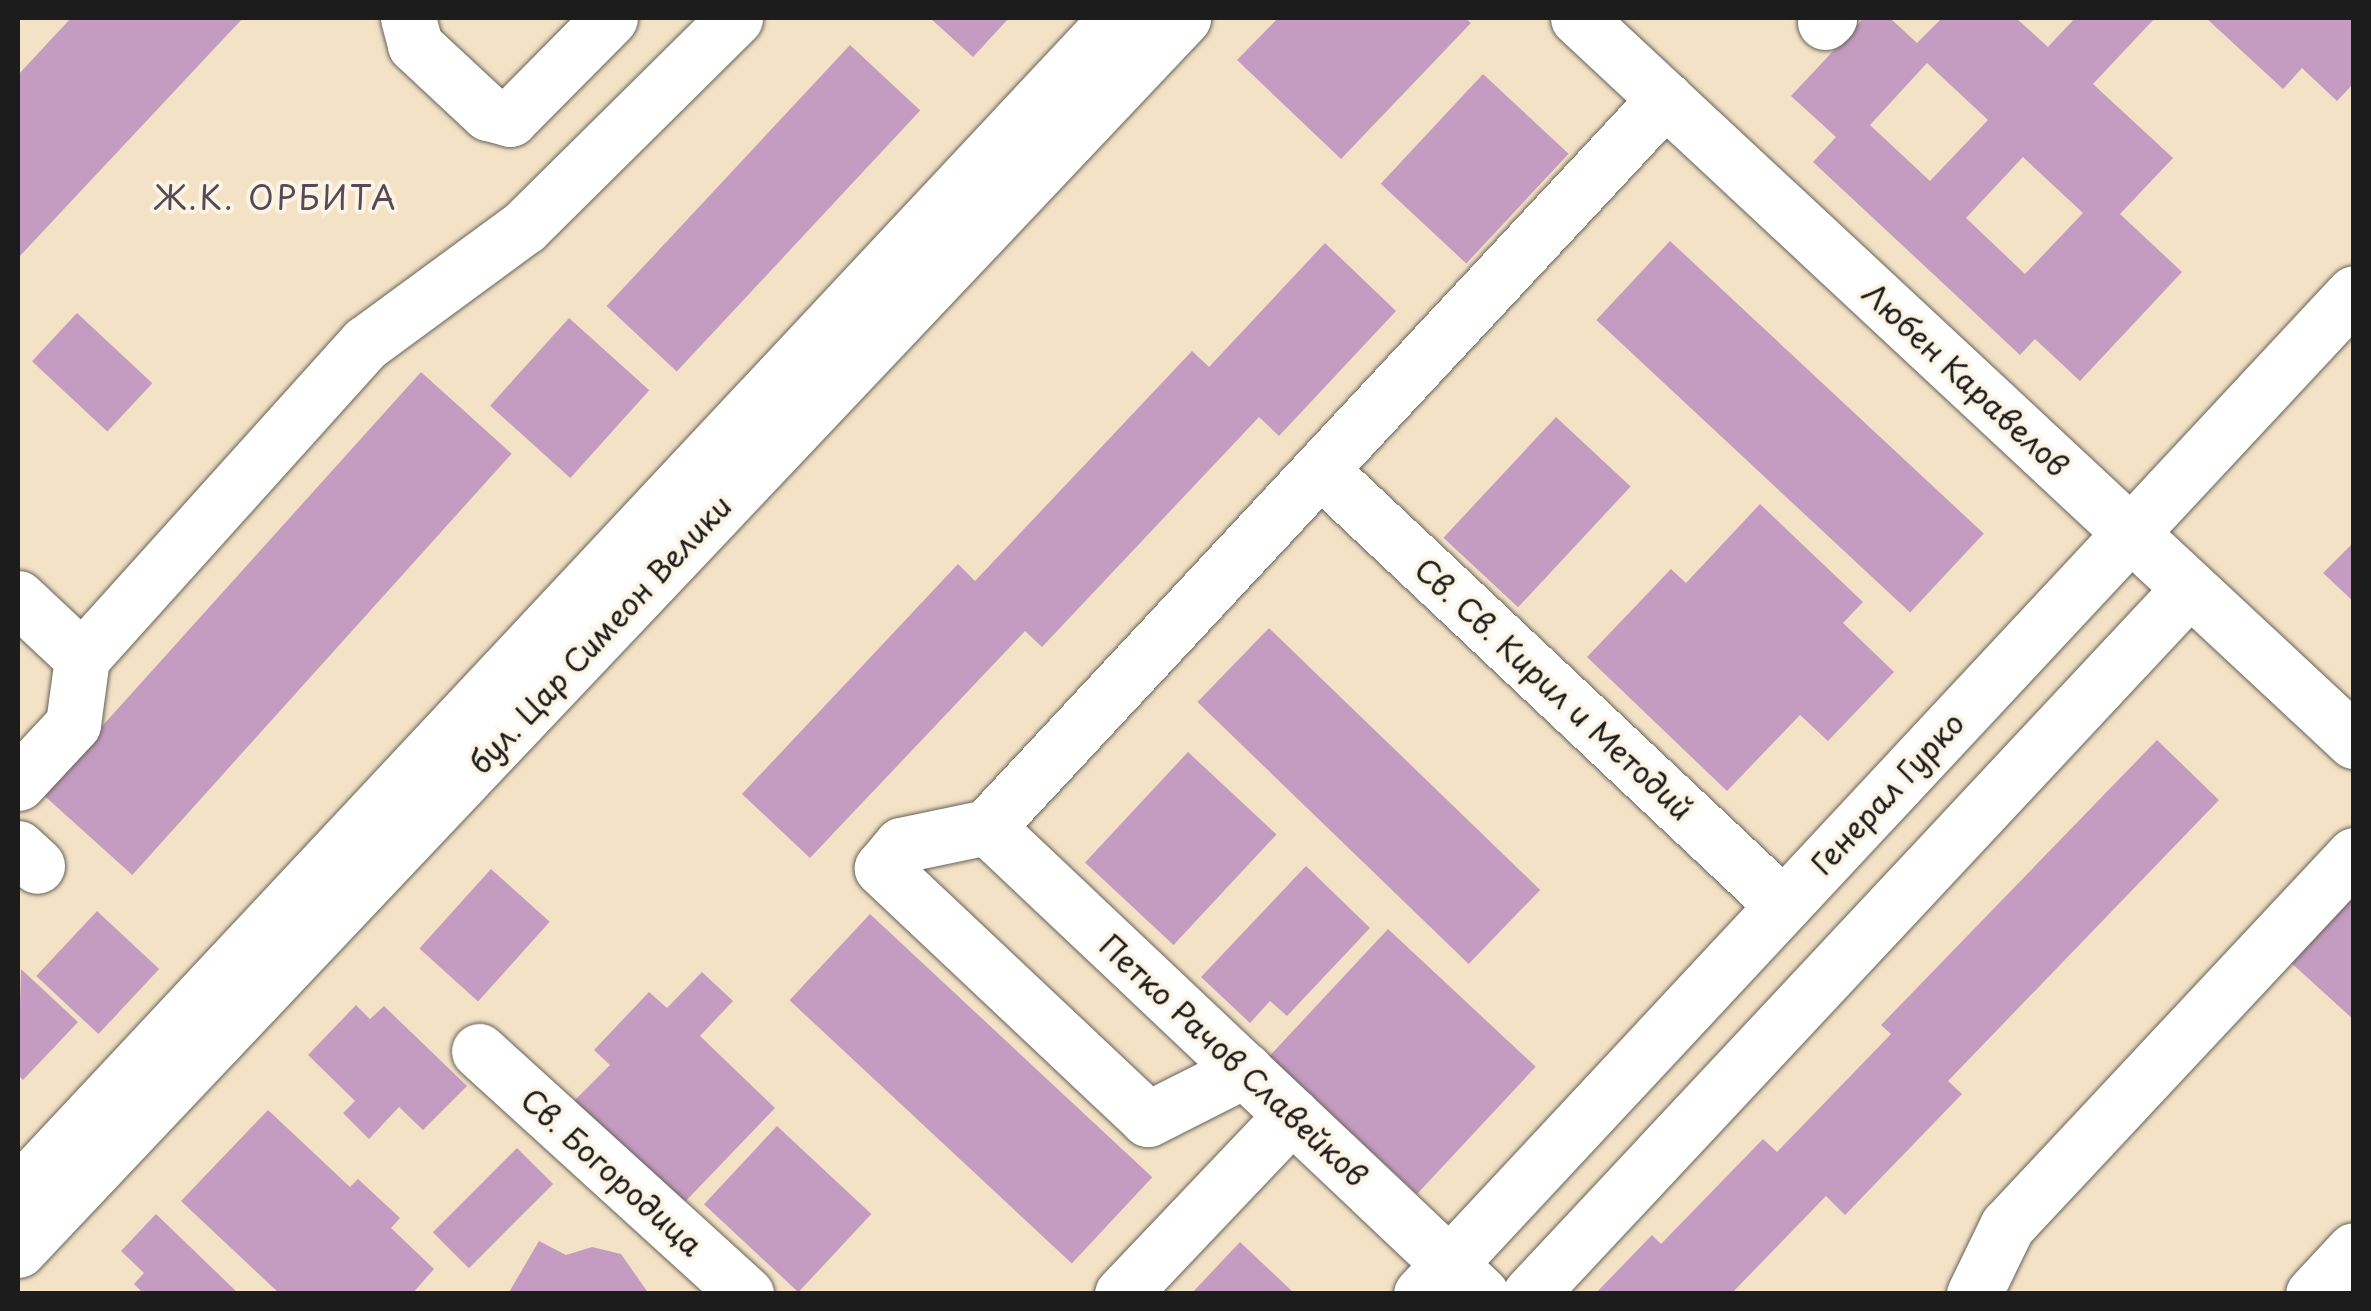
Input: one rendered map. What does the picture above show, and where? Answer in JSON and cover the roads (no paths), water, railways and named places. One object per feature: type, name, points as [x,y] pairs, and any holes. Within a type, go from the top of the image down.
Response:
[{"type":"street","points":[[408,18],[415,45],[488,113],[510,119],[610,18]]},
{"type":"street","points":[[18,783],[73,724],[82,658],[366,343],[524,227],[735,18]]},
{"type":"street","name":"бул. Цар Симеон Велики","points":[[18,1194],[1117,18]]},
{"type":"street","name":"бул. Цар Симеон Велики","points":[[18,1250],[1184,18]]},
{"type":"street","name":"Любен Каравелов","points":[[1578,18],[2354,741]]},
{"type":"street","points":[[1245,1070],[1148,1119],[882,868],[901,845],[987,827],[1326,474],[1666,99]]},
{"type":"street","name":"Генерал Гурко","points":[[1451,1283],[1783,905],[2354,293]]},
{"type":"street","name":"Св. Св. Кирил и Методий","points":[[1326,474],[1783,905]]},
{"type":"street","points":[[1530,1294],[2190,588]]},
{"type":"street","points":[[18,598],[82,658]]},
{"type":"street","name":"Петко Рачов Славейков","points":[[987,827],[1292,1115],[1451,1283]]},
{"type":"street","points":[[1974,1294],[2007,1226],[2354,856]]},
{"type":"street","name":"Св. Богородица","points":[[479,1051],[746,1294]]},
{"type":"street","points":[[1122,1294],[1292,1115]]},
{"type":"street","points":[[2313,1294],[2354,1250]]},
{"type":"district","name":"Ж.К. ОРБИТА","points":[[276,197]]}]
